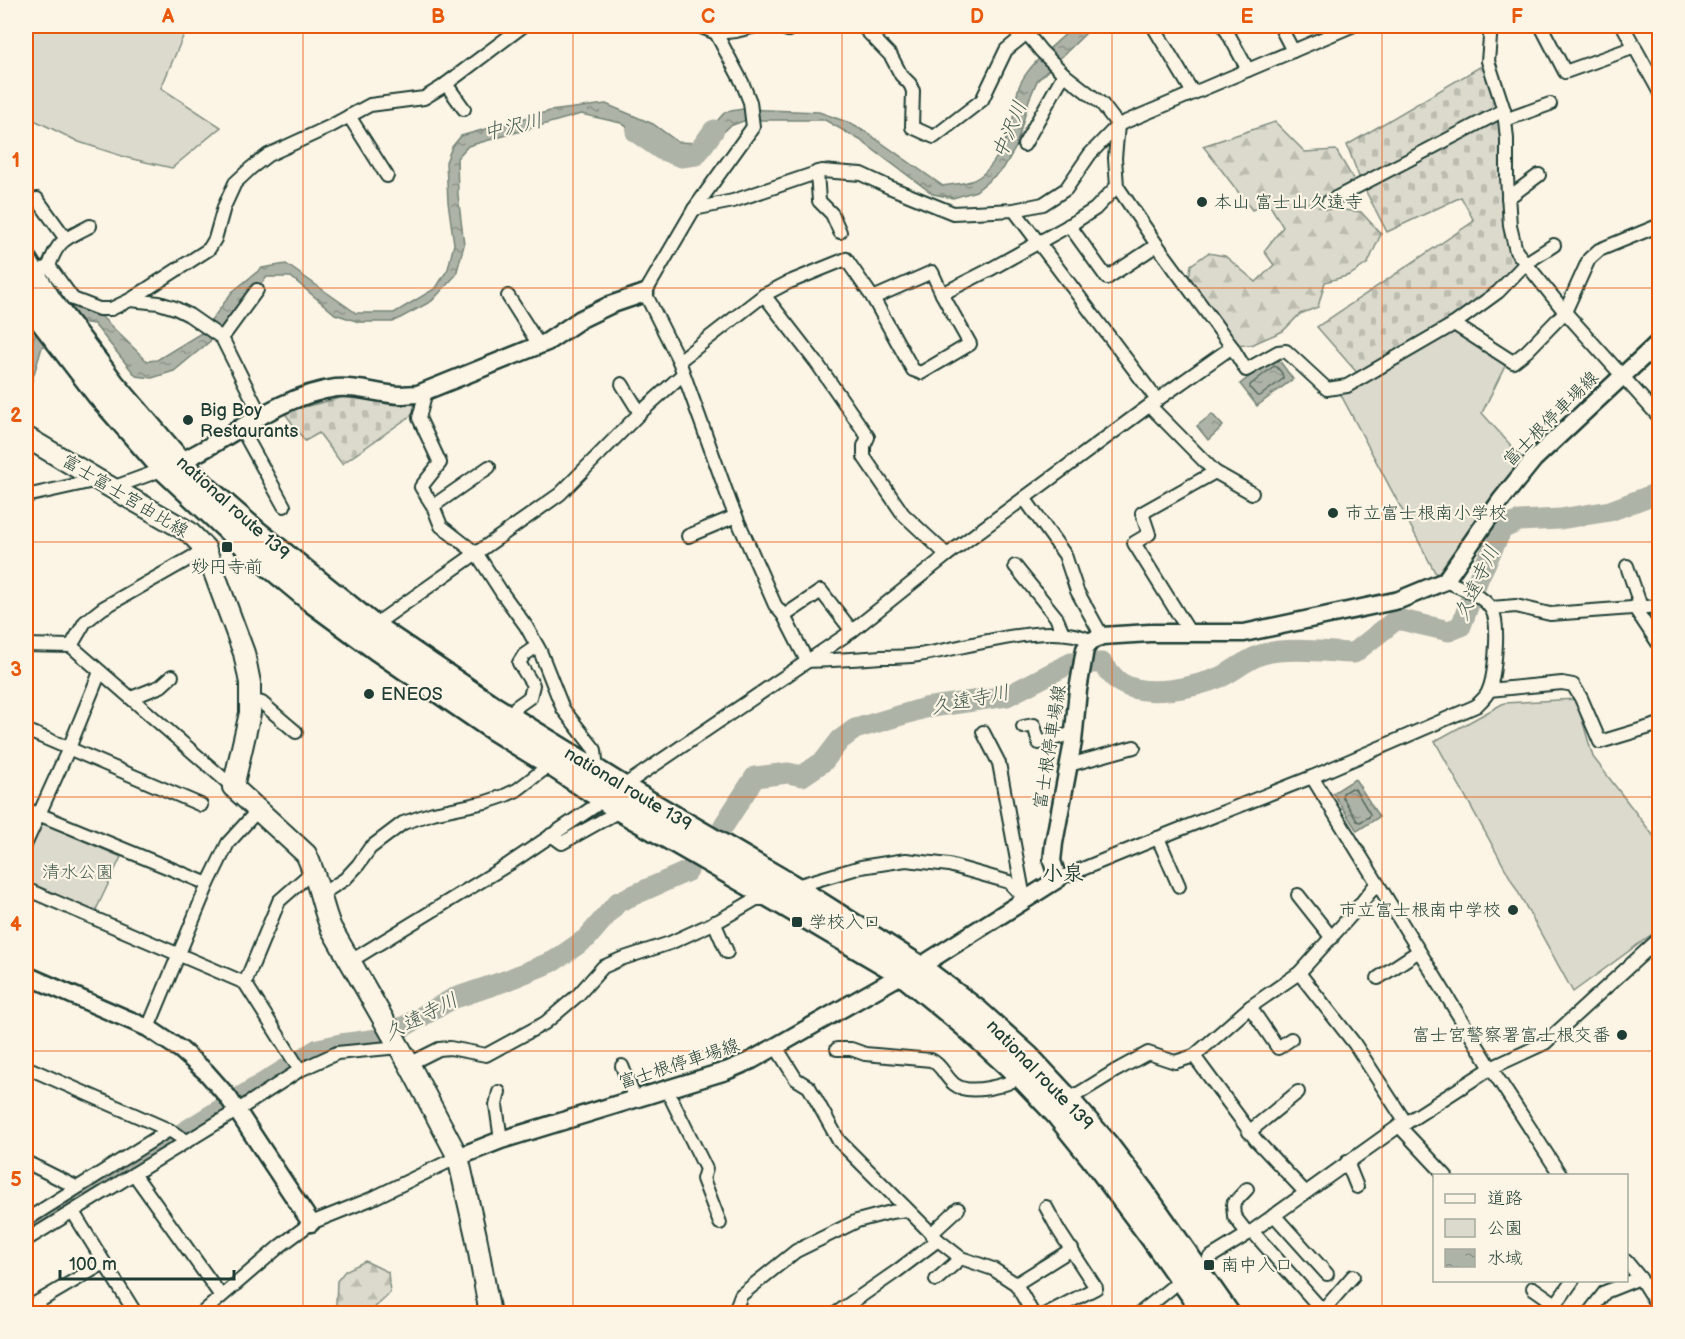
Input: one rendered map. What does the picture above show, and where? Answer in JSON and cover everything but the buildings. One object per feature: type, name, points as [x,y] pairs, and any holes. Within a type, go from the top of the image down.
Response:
[{"type":"highway","name":"national route 139","points":[[36,268],[33,307],[70,344],[98,394],[172,465],[246,546],[313,602],[494,729],[621,810],[785,894]]},
{"type":"highway","name":"national route 139","points":[[172,465],[209,491],[373,626],[494,708],[597,771],[632,785],[785,894],[977,1011],[1028,1057],[1106,1144],[1228,1314]]},
{"type":"highway","name":"national route 139","points":[[911,971],[1021,1076],[1058,1115],[1154,1239],[1206,1314]]},
{"type":"main road","points":[[172,465],[261,416],[320,391],[356,387],[401,395],[418,394],[547,342],[581,319],[610,305],[645,293]]},
{"type":"main road","name":"富士根停車場線","points":[[1450,584],[1520,474],[1659,341]]},
{"type":"main road","name":"富士富士宮由比線","points":[[26,437],[189,532],[205,548],[244,653],[250,700],[245,739],[233,787]]},
{"type":"main road","points":[[1093,642],[1150,633],[1244,633],[1399,600],[1450,584]]},
{"type":"main road","name":"富士根停車場線","points":[[458,1157],[501,1140],[667,1090],[752,1060],[911,971],[1058,879],[1052,861],[1053,843],[1069,765],[1078,690],[1093,642]]},
{"type":"main road","points":[[233,787],[306,855],[321,895],[325,913],[349,962],[409,1064],[458,1157],[476,1236],[490,1314]]},
{"type":"main road","points":[[26,975],[148,1028],[181,1050],[206,1072],[234,1105],[311,1224]]},
{"type":"street","points":[[90,226],[66,239],[36,268],[73,299],[99,309],[111,309],[130,300],[209,249],[215,239],[224,207],[236,183],[268,155],[370,105],[424,98],[523,26]]},
{"type":"street","points":[[699,26],[716,33],[756,26]]},
{"type":"street","points":[[778,26],[788,30],[796,26]]},
{"type":"street","points":[[862,26],[891,56],[901,75],[910,84],[913,91],[912,127],[934,137],[982,99],[1006,50],[1024,29],[1041,51],[1102,104],[1118,125],[1115,158],[1117,186],[1246,370],[1278,352],[1286,351],[1327,389],[1347,386],[1454,324],[1498,292],[1526,263],[1554,245]]},
{"type":"street","points":[[1153,26],[1193,93]]},
{"type":"street","points":[[1224,26],[1248,70]]},
{"type":"street","points":[[1280,26],[1293,51]]},
{"type":"street","points":[[694,209],[733,201],[822,171],[861,174],[889,188],[953,213],[1014,210],[1043,204],[1066,189],[1090,154],[1118,125],[1352,26]]},
{"type":"street","points":[[1491,26],[1488,61],[1504,115],[1510,226],[1516,250],[1565,312],[1659,418]]},
{"type":"street","points":[[1541,26],[1565,72],[1635,47]]},
{"type":"street","points":[[1623,26],[1659,93]]},
{"type":"street","points":[[716,33],[750,100],[753,127],[694,209],[645,293],[679,361],[736,516],[775,605],[784,616],[807,661]]},
{"type":"street","points":[[1024,145],[1061,70]]},
{"type":"street","points":[[446,84],[464,110]]},
{"type":"street","points":[[1328,202],[1504,115],[1550,105]]},
{"type":"street","points":[[349,116],[387,176]]},
{"type":"street","points":[[817,172],[819,201],[832,214],[840,231]]},
{"type":"street","points":[[1508,198],[1539,175]]},
{"type":"street","points":[[942,294],[1095,209],[1117,186]]},
{"type":"street","points":[[38,199],[66,239]]},
{"type":"street","points":[[1014,210],[1154,403],[1215,472],[1252,493]]},
{"type":"street","points":[[1069,225],[1107,278],[1157,245]]},
{"type":"street","points":[[1454,324],[1513,362],[1533,346],[1565,312],[1589,259],[1599,250],[1659,225]]},
{"type":"street","points":[[679,361],[764,295],[846,259],[873,298],[913,370],[921,373],[970,344],[932,272],[873,298]]},
{"type":"street","points":[[222,338],[257,290]]},
{"type":"street","points":[[764,295],[816,362],[868,436],[864,446],[864,456],[903,514],[947,555]]},
{"type":"street","points":[[508,296],[539,345]]},
{"type":"street","points":[[130,300],[159,303],[175,308],[222,338],[261,416]]},
{"type":"street","points":[[632,785],[694,739],[852,631],[947,555],[1232,347]]},
{"type":"street","points":[[373,626],[560,494],[640,413],[683,374]]},
{"type":"street","points":[[622,384],[640,413]]},
{"type":"street","points":[[426,391],[419,418],[440,463],[421,487],[434,506],[441,526],[477,554],[526,626],[564,709],[595,750],[597,771]]},
{"type":"street","points":[[241,428],[284,506]]},
{"type":"street","points":[[26,496],[105,484],[172,465]]},
{"type":"street","points":[[434,506],[489,468]]},
{"type":"street","points":[[1190,633],[1134,543],[1149,534],[1142,513],[1215,472]]},
{"type":"street","points":[[1024,498],[1065,555],[1093,642]]},
{"type":"street","points":[[688,536],[736,516]]},
{"type":"street","points":[[71,646],[85,622],[103,608],[205,548]]},
{"type":"street","points":[[1016,566],[1056,617],[1063,633]]},
{"type":"street","points":[[1627,566],[1637,607],[1659,646]]},
{"type":"street","points":[[1058,879],[1312,777],[1476,706],[1489,690],[1496,641],[1496,622],[1491,608],[1481,599],[1450,584]]},
{"type":"street","points":[[784,616],[821,591],[852,631]]},
{"type":"street","points":[[1491,608],[1516,606],[1550,614],[1659,606]]},
{"type":"street","points":[[807,661],[917,656],[1005,638],[1063,633],[1082,636],[1093,642]]},
{"type":"street","points":[[26,645],[71,646],[233,787]]},
{"type":"street","points":[[516,707],[530,697],[533,685],[519,663],[537,646]]},
{"type":"street","points":[[26,843],[100,672]]},
{"type":"street","points":[[131,698],[161,686],[172,676]]},
{"type":"street","points":[[1489,690],[1562,683],[1573,686],[1581,698],[1600,742],[1659,724]]},
{"type":"street","points":[[250,700],[262,703],[296,732]]},
{"type":"street","points":[[1023,728],[1034,724],[1039,743],[1074,733]]},
{"type":"street","points":[[26,730],[201,806]]},
{"type":"street","points":[[983,732],[999,763],[1025,899]]},
{"type":"street","points":[[632,785],[692,749],[694,739]]},
{"type":"street","points":[[1069,765],[1134,747]]},
{"type":"street","points":[[321,895],[345,879],[370,848],[404,823],[433,813],[504,796],[517,790],[551,764]]},
{"type":"street","points":[[1312,777],[1491,1068],[1560,1174]]},
{"type":"street","points":[[349,962],[509,864],[595,806]]},
{"type":"street","points":[[26,809],[208,884]]},
{"type":"street","points":[[148,1028],[208,884],[228,843],[258,810]]},
{"type":"street","points":[[552,835],[562,843],[621,810]]},
{"type":"street","points":[[1158,838],[1179,886]]},
{"type":"street","points":[[409,1064],[439,1049],[450,1048],[486,1055],[545,1023],[578,995],[603,968],[621,959],[670,943],[756,899],[785,894],[861,867],[906,860],[950,865],[1009,882],[1025,899]]},
{"type":"street","points":[[245,983],[279,901],[313,871]]},
{"type":"street","points":[[1068,1100],[1148,1053],[1175,1062],[1194,1056],[1250,1007],[1299,973],[1377,884]]},
{"type":"street","points":[[26,889],[245,983],[296,1065]]},
{"type":"street","points":[[1298,895],[1332,938]]},
{"type":"street","points":[[714,922],[728,952]]},
{"type":"street","points":[[1209,1258],[1250,1233],[1402,1124],[1491,1068],[1545,1043],[1659,938]]},
{"type":"street","points":[[1378,978],[1419,951]]},
{"type":"street","points":[[1299,973],[1354,1043],[1402,1124],[1444,1174]]},
{"type":"street","points":[[1250,1007],[1278,1048],[1291,1039]]},
{"type":"street","points":[[26,1221],[76,1187],[234,1105],[296,1065],[393,1037]]},
{"type":"street","points":[[776,1047],[796,1079],[808,1087],[839,1141],[934,1237],[962,1258],[993,1269],[1016,1284],[1033,1314]]},
{"type":"street","points":[[837,1049],[931,1060],[938,1063],[951,1082],[959,1088],[969,1090],[998,1086],[1021,1076]]},
{"type":"street","points":[[1194,1056],[1249,1132],[1305,1192]]},
{"type":"street","points":[[622,1066],[635,1099]]},
{"type":"street","points":[[26,1067],[177,1135]]},
{"type":"street","points":[[667,1090],[706,1169],[703,1179],[720,1223]]},
{"type":"street","points":[[499,1092],[496,1105],[501,1140]]},
{"type":"street","points":[[1249,1132],[1298,1092]]},
{"type":"street","points":[[26,1240],[134,1174],[177,1135]]},
{"type":"street","points":[[201,1314],[280,1246],[311,1224],[371,1199],[458,1157]]},
{"type":"street","points":[[26,1162],[76,1187]]},
{"type":"street","points":[[1347,1162],[1357,1188]]},
{"type":"street","points":[[134,1174],[221,1296]]},
{"type":"street","points":[[1247,1189],[1233,1204],[1234,1216],[1321,1312],[1353,1276]]},
{"type":"street","points":[[1046,1207],[1059,1232],[1096,1288],[1046,1314]]},
{"type":"street","points":[[835,1314],[897,1271],[934,1237],[958,1209]]},
{"type":"street","points":[[737,1312],[741,1295],[796,1251],[857,1221],[907,1210]]},
{"type":"street","points":[[73,1212],[136,1314]]},
{"type":"street","points":[[1274,1215],[1327,1274]]},
{"type":"street","points":[[1016,1284],[1072,1250]]},
{"type":"street","points":[[936,1280],[962,1258]]},
{"type":"street","points":[[26,1309],[104,1263]]},
{"type":"street","points":[[1628,1263],[1659,1307]]},
{"type":"street","points":[[1588,1314],[1605,1292],[1640,1278]]},
{"type":"street","points":[[1533,1288],[1552,1309],[1572,1282]]},
{"type":"street","points":[[1139,1314],[1171,1288]]},
{"type":"green space","points":[[26,26],[184,26],[185,32],[161,88],[221,127],[172,168],[128,158],[79,142],[26,116]]},
{"type":"green space","points":[[1483,65],[1497,107],[1504,155],[1512,246],[1524,268],[1498,292],[1360,376],[1317,327],[1474,221],[1461,197],[1387,232],[1361,182],[1347,145]]},
{"type":"green space","points":[[1275,122],[1305,152],[1336,150],[1358,187],[1319,207],[1361,212],[1381,234],[1368,263],[1350,275],[1325,282],[1318,307],[1300,314],[1283,331],[1251,345],[1235,344],[1188,285],[1191,265],[1208,253],[1225,256],[1256,282],[1274,265],[1264,251],[1283,227],[1268,202],[1252,210],[1203,146]]},
{"type":"green space","points":[[1449,327],[1506,364],[1482,413],[1523,459],[1459,554],[1436,574],[1341,395]]},
{"type":"green space","points":[[356,394],[414,404],[416,412],[342,464],[319,433],[305,441],[284,412]]},
{"type":"green space","points":[[1576,699],[1593,757],[1659,843],[1659,929],[1573,992],[1435,741],[1504,703]]},
{"type":"green space","name":"清水公園","points":[[41,822],[121,857],[94,914],[26,884],[26,857]]},
{"type":"green space","points":[[365,1261],[388,1272],[390,1293],[369,1310],[342,1313],[336,1305],[337,1281],[345,1271]]},
{"type":"water","points":[[1074,26],[1090,26],[1085,34],[1037,81],[1029,100],[1016,147],[1003,169],[976,191],[953,198],[933,194],[860,140],[825,120],[746,120],[730,126],[701,153],[688,156],[659,148],[621,123],[581,114],[468,146],[457,158],[458,195],[464,245],[456,275],[432,301],[393,322],[359,322],[335,314],[291,277],[267,277],[214,338],[174,371],[152,378],[136,376],[94,324],[80,322],[42,347],[26,401],[26,358],[36,332],[76,304],[102,317],[147,361],[157,360],[203,332],[232,292],[262,268],[286,264],[356,313],[394,313],[436,288],[448,269],[454,244],[448,202],[446,162],[452,147],[461,136],[550,111],[606,104],[653,124],[678,142],[698,143],[725,112],[743,109],[819,112],[866,132],[943,186],[971,181],[987,170],[999,153],[1012,123],[1019,86],[1026,74],[1038,59]]},
{"type":"water","points":[[1276,356],[1293,379],[1257,406],[1240,384]]},
{"type":"water","points":[[1212,414],[1223,426],[1208,440],[1197,426]]},
{"type":"water","points":[[1355,779],[1379,817],[1357,831],[1333,793]]},
{"type":"waterway","name":"中沢川","points":[[636,132],[662,150],[681,157],[696,155],[714,130]]},
{"type":"waterway","name":"久遠寺川","points":[[724,825],[755,777],[788,773],[802,776],[824,761],[840,740],[855,729],[925,708],[1007,696],[1071,663],[1102,663],[1118,681],[1131,688],[1172,690],[1223,676],[1263,654],[1308,650],[1354,653],[1397,619],[1449,631],[1461,626],[1479,577],[1502,529],[1519,521],[1560,519],[1610,511],[1660,492]]},
{"type":"waterway","name":"久遠寺川","points":[[26,1230],[318,1049],[378,1039],[452,999],[554,961],[587,938],[618,902],[688,871]]},
{"type":"place","name":"本山 富士山久遠寺","points":[[1202,202]]},
{"type":"place","name":"Big Boy Restaurants","points":[[188,420]]},
{"type":"place","name":"市立富士根南小学校","points":[[1333,513]]},
{"type":"place","name":"妙円寺前","points":[[227,547]]},
{"type":"place","name":"ENEOS","points":[[369,694]]},
{"type":"place","name":"市立富士根南中学校","points":[[1513,910]]},
{"type":"place","name":"学校入口","points":[[797,922]]},
{"type":"place","name":"富士宮警察署富士根交番","points":[[1622,1035]]},
{"type":"place","name":"南中入口","points":[[1209,1265]]},
{"type":"district","name":"小泉","points":[[1063,873]]}]
